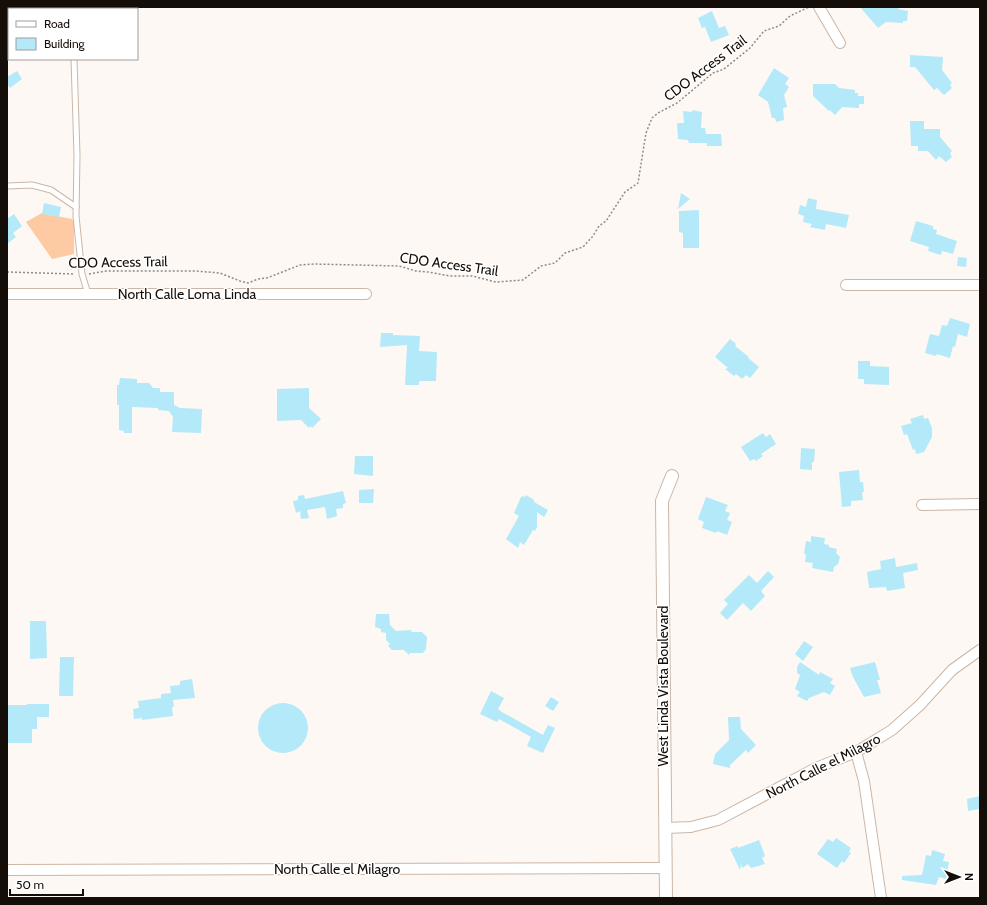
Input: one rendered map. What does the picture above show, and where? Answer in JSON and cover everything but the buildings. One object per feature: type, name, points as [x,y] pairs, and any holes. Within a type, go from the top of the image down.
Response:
[{"type":"street","points":[[820,7],[840,43]]},
{"type":"street","points":[[846,285],[980,286]]},
{"type":"street","name":"North Calle Loma Linda","points":[[7,294],[366,294]]},
{"type":"street","name":"West Linda Vista Boulevard","points":[[666,898],[664,828],[662,501],[672,476]]},
{"type":"street","points":[[922,505],[980,504]]},
{"type":"street","name":"North Calle el Milagro","points":[[664,828],[691,827],[718,820],[816,768],[856,752],[892,730],[920,705],[952,670],[980,650]]},
{"type":"street","points":[[856,752],[864,781],[881,898]]},
{"type":"street","name":"North Calle el Milagro","points":[[7,870],[666,868]]},
{"type":"lane","points":[[74,60],[77,155],[76,207],[82,274],[88,294]]},
{"type":"lane","points":[[7,186],[32,185],[51,190],[76,207]]},
{"type":"path","name":"CDO Access Trail","points":[[7,272],[93,274],[106,271],[196,271],[220,273],[248,283],[258,279],[267,278],[300,265],[314,264],[399,266],[416,271],[450,276],[472,276],[496,282],[523,280],[541,266],[555,263],[565,253],[583,247],[599,226],[606,221],[625,192],[638,183],[646,133],[652,118],[658,113],[677,103],[713,73],[724,69],[750,48],[764,32],[779,26],[790,16],[810,7]]},
{"type":"shaded area","points":[[42,213],[72,219],[74,222],[74,254],[52,259],[26,222]]}]
